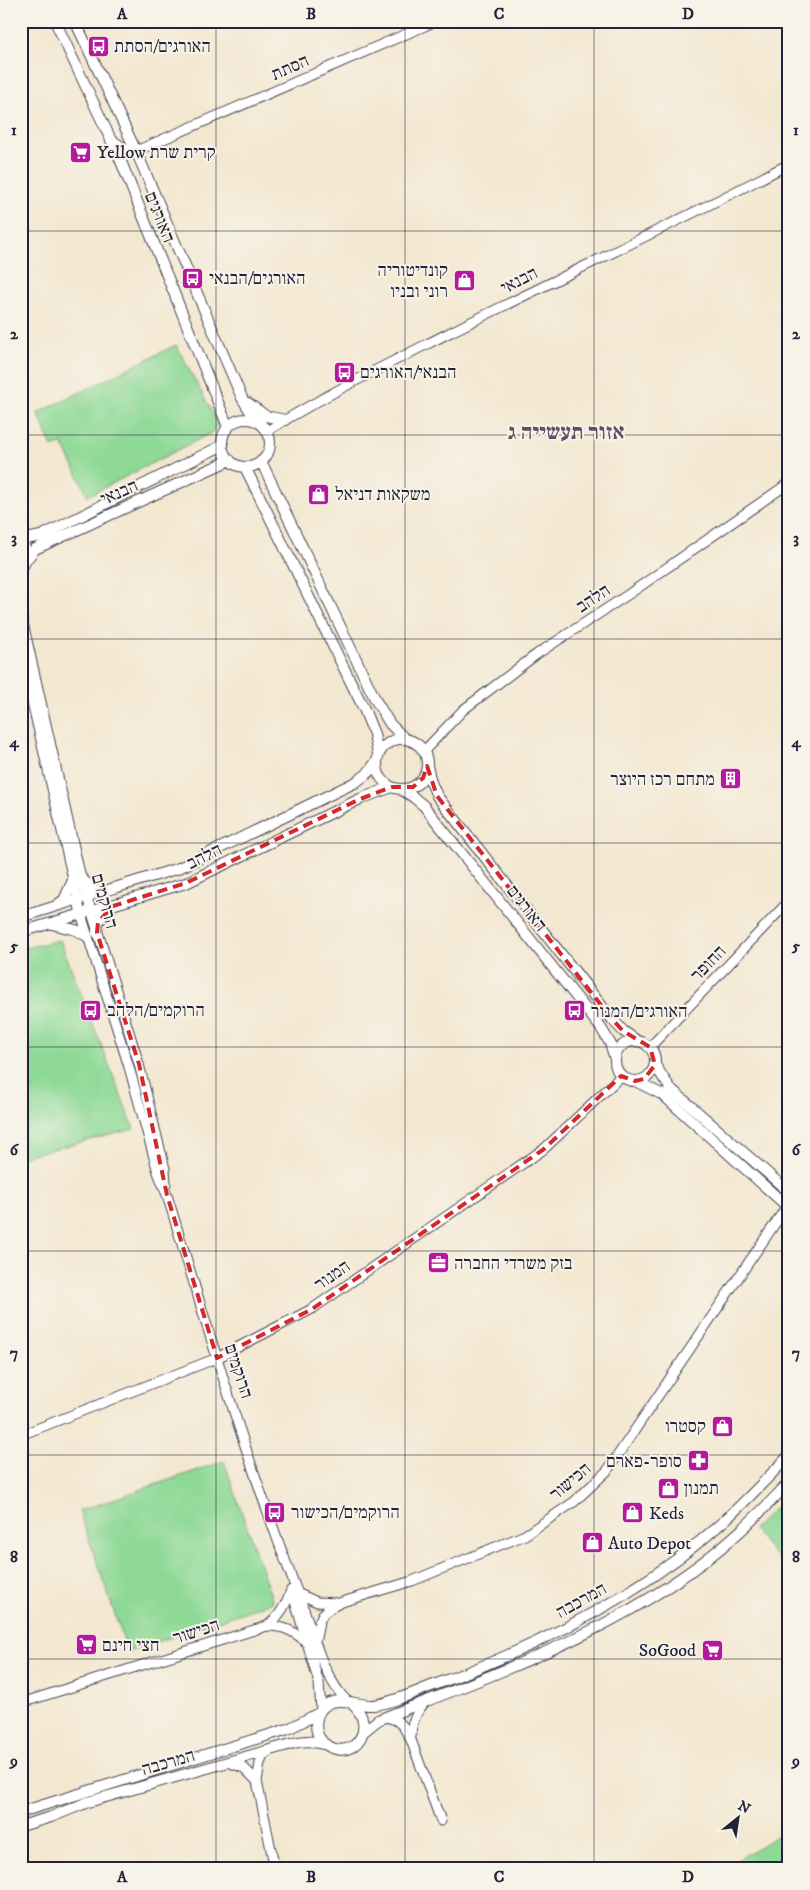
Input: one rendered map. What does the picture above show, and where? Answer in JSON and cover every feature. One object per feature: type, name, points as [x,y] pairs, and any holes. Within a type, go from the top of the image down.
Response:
[{"type":"street","name":"האורגים","points":[[55,21],[110,139],[228,427]]},
{"type":"street","name":"האורגים","points":[[75,21],[136,151],[242,398],[256,421]]},
{"type":"street","name":"הסתת","points":[[136,151],[436,21]]},
{"type":"street","points":[[110,139],[127,150],[136,151]]},
{"type":"street","points":[[130,139],[156,143]]},
{"type":"street","name":"הבנאי","points":[[267,431],[310,405],[394,361],[789,164]]},
{"type":"street","points":[[242,398],[266,416],[285,420]]},
{"type":"street","points":[[241,420],[256,421],[267,431],[270,439],[267,455],[254,466],[237,465],[225,453],[223,445],[225,433],[228,427],[241,420]]},
{"type":"street","name":"הבנאי","points":[[21,540],[34,539],[41,536],[223,445]]},
{"type":"street","name":"הבנאי","points":[[23,567],[35,549],[44,544],[230,460]]},
{"type":"street","points":[[245,466],[364,709],[374,734],[378,774],[386,784],[396,788],[413,787],[423,778],[427,766],[424,751],[419,745],[404,739],[390,724],[376,701],[261,461]]},
{"type":"street","name":"הלהב","points":[[424,751],[463,710],[537,654],[629,594],[789,483]]},
{"type":"street","points":[[21,540],[26,553],[23,567]]},
{"type":"street","name":"הרוקמים","points":[[21,614],[77,879]]},
{"type":"street","name":"הרוקמים","points":[[21,654],[92,935],[139,1064],[165,1169],[167,1195],[217,1358],[312,1642],[331,1681],[350,1703]]},
{"type":"street","points":[[377,758],[382,749],[392,741],[404,739]]},
{"type":"street","name":"הלהב","points":[[21,917],[106,892],[188,864],[356,782],[367,774],[377,758]]},
{"type":"street","name":"האורגים","points":[[427,766],[437,796],[612,1019],[623,1032],[636,1040]]},
{"type":"street","name":"האורגים","points":[[396,788],[412,796],[424,806],[601,1028],[610,1043],[615,1059]]},
{"type":"street","name":"הלהב","points":[[21,932],[186,883],[360,799],[396,788]]},
{"type":"street","points":[[51,909],[64,900],[77,879],[95,891],[106,892]]},
{"type":"street","name":"החופר","points":[[650,1047],[789,901]]},
{"type":"street","points":[[51,924],[92,935],[98,922],[113,906]]},
{"type":"street","points":[[788,1207],[663,1095],[621,1076],[615,1059],[622,1045],[636,1040],[650,1047],[654,1052],[655,1064],[670,1088],[789,1192]]},
{"type":"street","points":[[635,1081],[644,1079],[651,1073],[655,1064]]},
{"type":"street","name":"המנור","points":[[21,1434],[217,1358],[312,1309],[544,1149],[621,1076]]},
{"type":"street","name":"הכישור","points":[[267,1626],[286,1628],[312,1642],[323,1614],[330,1608],[342,1602],[412,1580],[525,1535],[574,1502],[607,1471],[788,1207]]},
{"type":"street","name":"המרכבה","points":[[350,1703],[376,1705],[446,1681],[549,1636],[633,1590],[688,1551],[726,1520],[789,1456]]},
{"type":"street","name":"המרכבה","points":[[363,1732],[372,1724],[386,1717],[561,1645],[602,1625],[661,1590],[737,1534],[789,1483]]},
{"type":"street","name":"הכישור","points":[[21,1704],[267,1626],[278,1617],[294,1590],[317,1602],[342,1602]]},
{"type":"street","name":"הרוקמים","points":[[312,1642],[319,1683],[320,1711]]},
{"type":"street","points":[[336,1701],[350,1703],[358,1709],[362,1716],[363,1732],[354,1744],[348,1748],[340,1749],[326,1745],[317,1733],[315,1725],[320,1711],[328,1704],[336,1701]]},
{"type":"street","points":[[411,1740],[411,1726],[416,1714],[425,1702]]},
{"type":"street","name":"המרכבה","points":[[21,1812],[288,1729],[320,1711]]},
{"type":"street","points":[[386,1717],[396,1720],[403,1726],[411,1740],[441,1821]]},
{"type":"street","name":"המרכבה","points":[[21,1826],[51,1817],[88,1802],[270,1750],[308,1741],[326,1745]]},
{"type":"street","points":[[270,1750],[263,1756],[257,1781],[275,1869]]},
{"type":"street","points":[[228,1762],[244,1768],[257,1781]]},
{"type":"highlighted area","points":[[427,766],[437,796],[612,1019],[623,1031],[650,1047],[655,1065],[644,1079],[635,1081],[621,1076],[544,1149],[312,1309],[217,1358],[167,1195],[139,1064],[97,933],[98,922],[113,906],[186,883],[360,799],[392,787],[413,787],[423,778]]},
{"type":"green space","points":[[176,345],[218,423],[211,433],[88,496],[62,443],[52,447],[38,413]]},
{"type":"green space","points":[[60,940],[134,1129],[21,1157],[21,949]]},
{"type":"green space","points":[[224,1461],[273,1602],[128,1652],[79,1511]]},
{"type":"green space","points":[[789,1495],[789,1572],[753,1529]]},
{"type":"green space","points":[[789,1829],[789,1869],[722,1869]]},
{"type":"waterway","points":[[773,1869],[789,1858]]},
{"type":"place","name":"האורגים/הסתת","points":[[98,46]]},
{"type":"place","name":"Yellow קרית שרת","points":[[81,152]]},
{"type":"place","name":"האורגים/הבנאי","points":[[193,278]]},
{"type":"place","name":"קונדיטוריה רוני ובניו","points":[[464,280]]},
{"type":"place","name":"הבנאי/האורגים","points":[[344,372]]},
{"type":"place","name":"משקאות דניאל","points":[[319,494]]},
{"type":"place","name":"מתחם רכז היוצר","points":[[731,779]]},
{"type":"place","name":"הרוקמים/הלהב","points":[[91,1010]]},
{"type":"place","name":"האורגים/המנור","points":[[575,1011]]},
{"type":"place","name":"בזק משרדי החברה","points":[[438,1263]]},
{"type":"place","name":"קסטרו","points":[[722,1426]]},
{"type":"place","name":"סופר-פארם","points":[[698,1461]]},
{"type":"place","name":"תמנון","points":[[668,1488]]},
{"type":"place","name":"הרוקמים/הכישור","points":[[275,1512]]},
{"type":"place","name":"Keds","points":[[633,1513]]},
{"type":"place","name":"Auto Depot","points":[[592,1543]]},
{"type":"place","name":"חצי חינם","points":[[86,1645]]},
{"type":"place","name":"SoGood","points":[[712,1650]]},
{"type":"district","name":"אזור תעשייה ג","points":[[566,431]]}]
